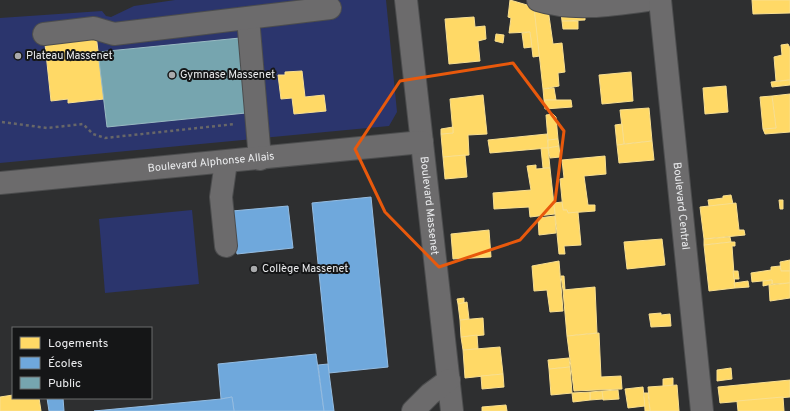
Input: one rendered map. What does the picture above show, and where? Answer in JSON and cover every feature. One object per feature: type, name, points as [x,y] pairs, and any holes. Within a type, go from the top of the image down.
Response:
[{"type":"street","name":"Boulevard Massenet","points":[[406,0],[452,411]]},
{"type":"street","points":[[538,0],[588,6],[647,0]]},
{"type":"street","name":"Boulevard Central","points":[[660,0],[702,411]]},
{"type":"street","points":[[44,34],[94,28],[114,34],[330,8]]},
{"type":"street","points":[[248,18],[260,158]]},
{"type":"street","name":"Boulevard Alphonse Allais","points":[[0,183],[422,142]]},
{"type":"street","points":[[226,162],[221,197],[226,246]]},
{"type":"street","points":[[413,411],[430,394],[449,380]]},
{"type":"path","points":[[2,122],[47,128],[83,124],[93,134],[106,138],[258,122]]},
{"type":"highlighted area","points":[[513,63],[564,131],[555,201],[520,240],[439,267],[385,212],[355,149],[400,81]]},
{"type":"shaded area","points":[[175,0],[386,0],[397,112],[389,126],[0,163],[0,18],[102,11],[106,16],[111,17],[134,6]]},
{"type":"shaded area","points":[[192,210],[199,284],[105,293],[99,219]]},
{"type":"building: Logements","points":[[510,0],[534,7],[540,56],[533,57],[530,32],[509,33],[511,18],[508,17]]},
{"type":"building: Logements","points":[[752,0],[790,0],[790,13],[753,14]]},
{"type":"building: Logements","points":[[534,7],[548,9],[553,44],[562,43],[565,72],[558,73],[559,86],[543,89]]},
{"type":"building: Logements","points":[[561,12],[585,12],[585,20],[562,21]]},
{"type":"building: Logements","points":[[474,17],[475,27],[485,26],[486,39],[478,41],[480,61],[449,64],[445,19]]},
{"type":"building: Logements","points":[[562,21],[578,21],[578,29],[563,29]]},
{"type":"building: Logements","points":[[530,32],[532,47],[524,48],[522,33]]},
{"type":"building: Logements","points":[[496,34],[504,35],[503,43],[495,41]]},
{"type":"building: Logements","points":[[96,35],[104,99],[68,103],[68,99],[51,101],[45,44]]},
{"type":"building: Logements","points":[[788,44],[790,48],[790,80],[776,81],[774,57],[782,55],[781,45]]},
{"type":"building: Logements","points":[[302,71],[305,97],[324,95],[326,111],[294,114],[292,98],[281,99],[278,75],[285,75],[285,72]]},
{"type":"building: Logements","points":[[631,72],[633,101],[602,104],[599,75]]},
{"type":"building: Logements","points":[[790,80],[790,85],[772,87],[771,82]]},
{"type":"building: Logements","points":[[726,86],[728,112],[705,114],[703,88]]},
{"type":"building: Logements","points":[[554,88],[556,100],[544,100],[543,89]]},
{"type":"building: Logements","points":[[790,94],[790,132],[765,134],[763,129],[776,128],[772,96]]},
{"type":"building: Logements","points":[[483,95],[487,134],[468,135],[469,155],[443,157],[441,134],[453,133],[450,99]]},
{"type":"building: Logements","points":[[772,96],[776,128],[763,129],[760,97]]},
{"type":"building: Logements","points":[[544,100],[571,100],[572,107],[545,109]]},
{"type":"building: Logements","points":[[649,108],[652,141],[624,144],[620,110]]},
{"type":"building: Logements","points":[[553,114],[556,117],[558,139],[548,140],[546,115]]},
{"type":"building: Logements","points":[[622,124],[624,144],[617,145],[615,125]]},
{"type":"building: Logements","points":[[453,127],[453,133],[441,134],[441,129]]},
{"type":"building: Logements","points":[[547,134],[548,148],[490,153],[488,140]]},
{"type":"building: Logements","points":[[558,139],[559,146],[548,148],[548,140]]},
{"type":"building: Logements","points":[[652,141],[654,160],[619,163],[617,145]]},
{"type":"building: Logements","points":[[559,146],[560,157],[550,158],[548,148]]},
{"type":"building: Logements","points":[[541,148],[548,148],[550,168],[543,168]]},
{"type":"building: Logements","points":[[465,155],[467,177],[445,179],[443,157]]},
{"type":"building: Logements","points":[[605,156],[606,174],[584,176],[588,205],[595,205],[595,211],[568,213],[567,210],[563,210],[560,179],[564,178],[562,160]]},
{"type":"building: Logements","points":[[536,165],[536,169],[550,168],[555,214],[530,217],[529,207],[494,209],[493,193],[531,190],[527,166]]},
{"type":"building: Logements","points":[[731,195],[733,204],[709,206],[708,200],[723,198],[723,196]]},
{"type":"building: Logements","points":[[779,200],[783,200],[783,209],[780,209]]},
{"type":"building: Logements","points":[[562,202],[563,210],[567,210],[568,213],[578,212],[581,245],[564,246],[565,254],[559,254],[554,203]]},
{"type":"building: Logements","points":[[736,203],[739,230],[744,230],[745,235],[704,239],[700,207]]},
{"type":"building: Logements","points":[[555,216],[556,233],[539,235],[538,218]]},
{"type":"building: Logements","points":[[489,230],[491,257],[453,259],[451,234]]},
{"type":"building: Logements","points":[[730,237],[731,242],[704,245],[704,239]]},
{"type":"building: Logements","points":[[662,239],[665,265],[627,269],[624,242]]},
{"type":"building: Logements","points":[[735,242],[735,246],[732,246],[735,288],[709,291],[704,245]]},
{"type":"building: Logements","points":[[790,260],[790,271],[781,271],[780,262]]},
{"type":"building: Logements","points":[[559,261],[563,311],[550,312],[547,290],[534,291],[532,266]]},
{"type":"building: Logements","points":[[780,266],[781,271],[790,271],[790,283],[772,284],[772,280],[752,282],[751,273],[771,270],[771,267]]},
{"type":"building: Logements","points":[[733,271],[738,271],[739,279],[734,279]]},
{"type":"building: Logements","points":[[561,276],[564,276],[565,290],[563,290]]},
{"type":"building: Logements","points":[[772,280],[772,284],[763,286],[763,281]]},
{"type":"building: Logements","points":[[748,281],[749,287],[735,288],[734,283]]},
{"type":"building: Logements","points":[[790,283],[790,298],[770,301],[769,285]]},
{"type":"building: Logements","points":[[595,287],[597,333],[567,336],[563,290]]},
{"type":"building: Logements","points":[[464,298],[464,303],[458,304],[457,299]]},
{"type":"building: Logements","points":[[467,302],[469,319],[460,320],[458,304]]},
{"type":"building: Logements","points":[[661,313],[661,315],[670,314],[671,326],[651,327],[649,314]]},
{"type":"building: Logements","points":[[483,318],[484,335],[461,337],[460,320]]},
{"type":"building: Logements","points":[[599,333],[601,377],[621,376],[622,389],[574,391],[567,336]]},
{"type":"building: Logements","points":[[477,335],[478,349],[463,350],[461,337]]},
{"type":"building: Logements","points":[[500,347],[503,374],[465,378],[463,350]]},
{"type":"building: Logements","points":[[569,358],[570,367],[549,369],[548,360]]},
{"type":"building: Logements","points":[[570,367],[572,393],[551,395],[549,369]]},
{"type":"building: Logements","points":[[731,368],[732,379],[717,381],[717,370]]},
{"type":"building: Logements","points":[[503,374],[504,387],[482,389],[481,376]]},
{"type":"building: Logements","points":[[673,378],[673,385],[663,386],[663,379]]},
{"type":"building: Logements","points":[[790,380],[790,397],[720,403],[718,387]]},
{"type":"building: Logements","points":[[677,385],[679,411],[650,411],[648,387]]},
{"type":"building: Logements","points":[[643,387],[645,406],[628,408],[625,389]]},
{"type":"building: Logements","points":[[618,390],[619,399],[603,400],[602,391]]},
{"type":"building: Logements","points":[[602,391],[603,399],[590,400],[590,392]]},
{"type":"building: Logements","points":[[590,392],[590,400],[573,402],[572,393]]},
{"type":"building: Logements","points":[[644,393],[648,393],[650,411],[645,411]]},
{"type":"building: Logements","points":[[12,395],[12,399],[39,399],[41,411],[0,411],[0,397]]},
{"type":"building: Logements","points":[[783,397],[784,411],[738,411],[737,401]]},
{"type":"building: Logements","points":[[506,405],[507,411],[482,411],[482,407]]},
{"type":"building: Écoles","points":[[371,197],[388,367],[329,373],[312,203]]},
{"type":"building: Écoles","points":[[288,206],[293,248],[237,254],[232,211]]},
{"type":"building: Écoles","points":[[316,354],[324,411],[234,411],[232,397],[221,399],[218,364]]},
{"type":"building: Écoles","points":[[328,364],[334,411],[324,411],[318,365]]},
{"type":"building: Écoles","points":[[232,397],[234,411],[94,411],[221,399]]},
{"type":"building: Écoles","points":[[47,399],[63,399],[64,411],[49,411]]},
{"type":"building: Public","name":"Gymnase Massenet","points":[[240,38],[246,113],[107,127],[98,52]]},
{"type":"place","name":"Plateau Massenet","points":[[18,56]]},
{"type":"place","name":"Gymnase Massenet","points":[[172,75]]},
{"type":"place","name":"Collège Massenet","points":[[254,269]]}]
